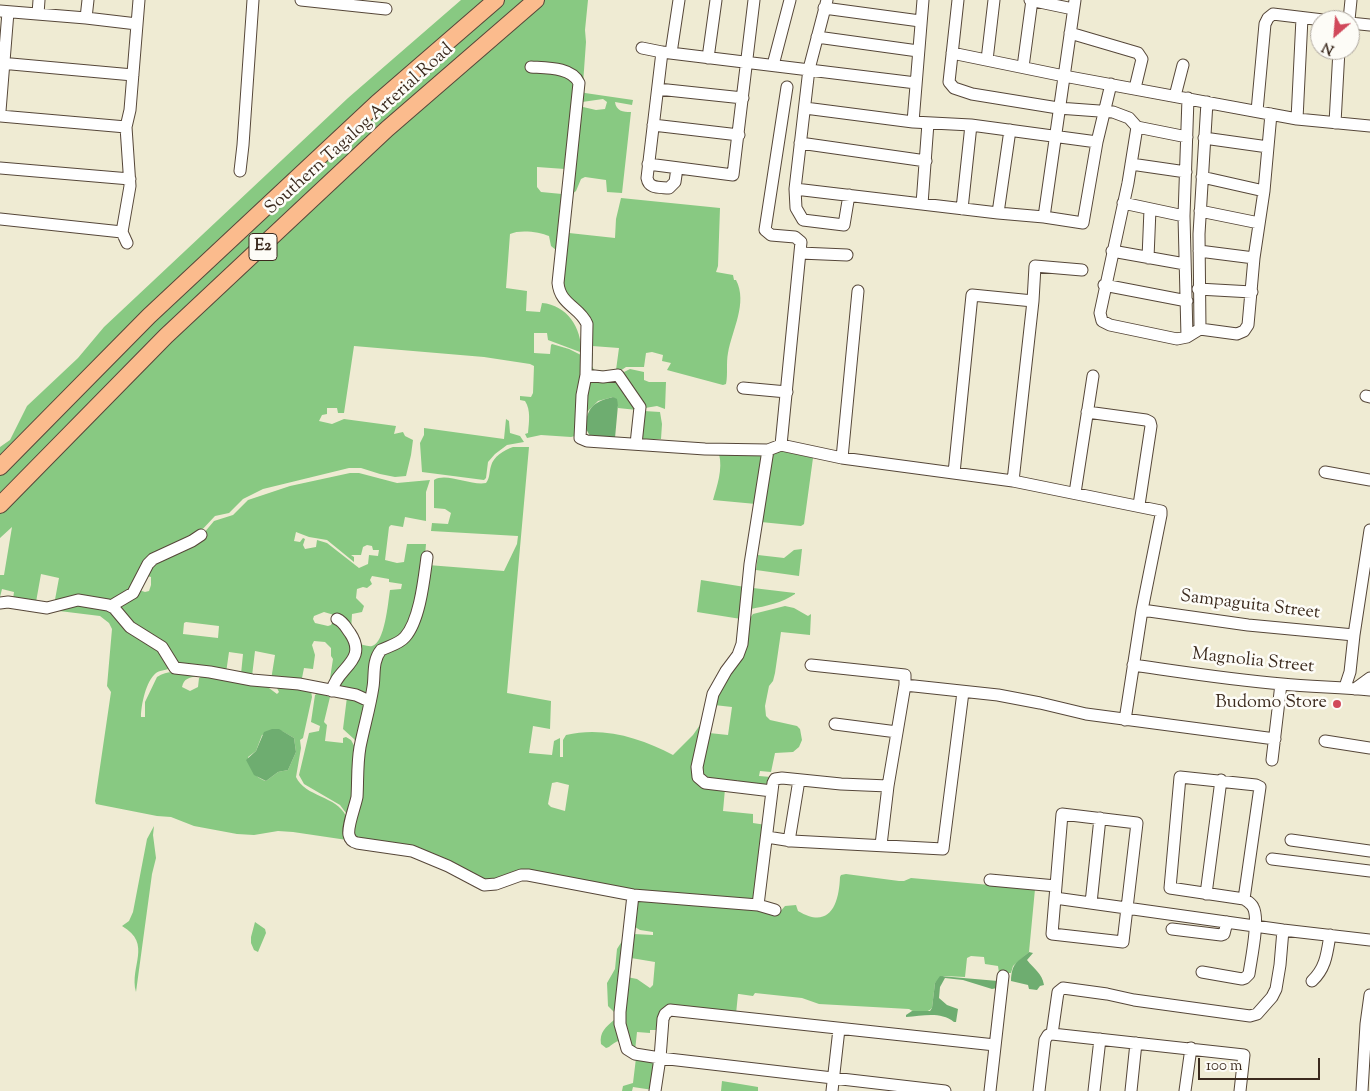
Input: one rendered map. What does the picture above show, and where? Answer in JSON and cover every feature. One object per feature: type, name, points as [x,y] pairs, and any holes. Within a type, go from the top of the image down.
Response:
[{"type":"highway","name":"Southern Tagalog Arterial Road","points":[[0,467],[150,316],[377,103],[496,0]]},
{"type":"highway","name":"Southern Tagalog Arterial Road","points":[[0,505],[156,345],[387,129],[536,0]]},
{"type":"street","points":[[38,14],[39,0]]},
{"type":"street","points":[[86,18],[88,0]]},
{"type":"street","points":[[127,243],[122,232],[130,186],[126,127],[130,110],[139,0]]},
{"type":"street","points":[[240,171],[244,145],[253,0]]},
{"type":"street","points":[[300,0],[386,9]]},
{"type":"street","points":[[677,168],[673,186],[669,188],[652,186],[648,183],[648,164],[658,89],[679,0]]},
{"type":"street","points":[[708,58],[716,0]]},
{"type":"street","points":[[648,164],[734,175],[754,0]]},
{"type":"street","points":[[773,65],[790,0]]},
{"type":"street","points":[[913,122],[923,0]]},
{"type":"street","points":[[958,0],[949,82],[954,88],[972,94],[1058,108],[1113,112],[1129,118],[1137,126],[1187,137]]},
{"type":"street","points":[[987,60],[994,0]]},
{"type":"street","points":[[1023,68],[1032,0],[1074,5],[1044,217]]},
{"type":"street","points":[[849,195],[844,226],[803,220],[796,208],[794,189],[808,69],[825,4],[920,21]]},
{"type":"street","points":[[0,111],[4,12],[137,24]]},
{"type":"street","points":[[1257,111],[1268,18],[1272,14],[1310,19]]},
{"type":"street","points":[[1296,119],[1302,18]]},
{"type":"street","points":[[1070,33],[1138,53],[1142,58],[1135,88]]},
{"type":"street","points":[[816,37],[918,50]]},
{"type":"street","points":[[642,48],[667,53],[916,83]]},
{"type":"street","points":[[952,53],[1296,119],[1370,126]]},
{"type":"street","points":[[1335,123],[1338,60]]},
{"type":"street","points":[[2,63],[133,75]]},
{"type":"street","points":[[1175,96],[1183,65]]},
{"type":"street","points":[[531,67],[564,71],[575,77],[579,83],[558,283],[561,295],[583,317],[587,324],[586,375],[582,395],[580,438],[587,441],[705,450],[768,450],[781,445],[842,458],[1013,481],[1139,505],[1161,511],[1142,610],[1125,720]]},
{"type":"street","points":[[794,189],[1083,223],[1097,142],[1110,84]]},
{"type":"street","points":[[781,445],[801,242],[794,237],[771,236],[765,230],[787,87]]},
{"type":"street","points":[[658,89],[743,98]]},
{"type":"street","points":[[1188,98],[1184,216],[1188,337]]},
{"type":"street","points":[[1200,329],[1198,251],[1206,102]]},
{"type":"street","points":[[804,108],[913,122],[971,125],[1097,142]]},
{"type":"street","points":[[1137,126],[1132,164],[1104,285],[1100,313],[1102,321],[1110,325],[1177,339],[1188,337],[1200,329],[1237,334],[1244,331],[1248,325],[1271,114]]},
{"type":"street","points":[[0,116],[126,127]]},
{"type":"street","points":[[922,204],[928,123]]},
{"type":"street","points":[[653,125],[739,135]]},
{"type":"street","points":[[962,209],[971,125]]},
{"type":"street","points":[[998,213],[1010,130]]},
{"type":"street","points":[[1204,138],[1268,147]]},
{"type":"street","points":[[800,143],[926,161]]},
{"type":"street","points":[[1132,164],[1186,172]]},
{"type":"street","points":[[0,168],[130,179]]},
{"type":"street","points":[[1202,177],[1264,191]]},
{"type":"street","points":[[1123,203],[1184,216]]},
{"type":"street","points":[[1148,258],[1150,209]]},
{"type":"street","points":[[1200,211],[1259,223]]},
{"type":"street","points":[[0,219],[122,232]]},
{"type":"street","points":[[1112,251],[1185,264]]},
{"type":"street","points":[[1198,251],[1254,258]]},
{"type":"street","points":[[800,252],[847,256]]},
{"type":"street","points":[[1013,481],[1033,301],[1035,266],[1082,270]]},
{"type":"street","points":[[1104,285],[1187,301]]},
{"type":"street","points":[[1198,289],[1252,292]]},
{"type":"street","points":[[842,458],[858,290]]},
{"type":"street","points":[[954,473],[972,295],[1033,301]]},
{"type":"street","points":[[586,375],[603,377],[618,375],[640,407],[636,444]]},
{"type":"street","points":[[1075,493],[1093,376]]},
{"type":"street","points":[[743,388],[787,392]]},
{"type":"street","points":[[1087,412],[1150,422],[1151,426],[1139,505]]},
{"type":"street","points":[[768,450],[750,564],[742,644],[738,655],[713,694],[697,768],[698,777],[705,783],[772,792]]},
{"type":"street","points":[[1325,472],[1370,480]]},
{"type":"street","points":[[1370,530],[1354,635],[1350,688],[1370,678]]},
{"type":"street","points":[[112,606],[133,593],[153,559],[192,541],[200,535]]},
{"type":"street","points":[[427,557],[414,620],[403,639],[384,648],[378,654],[375,664],[373,688],[360,753],[356,806],[349,832],[350,838],[354,842],[412,851],[448,866],[484,885],[496,884],[521,875],[528,875],[633,895],[758,905],[775,910]]},
{"type":"street","points":[[0,603],[8,602],[47,608],[78,600],[112,606],[130,627],[162,647],[175,668],[273,683],[299,684],[360,696],[369,701]]},
{"type":"street","name":"Sampaguita Street","points":[[1142,610],[1248,625],[1354,635]]},
{"type":"street","points":[[332,691],[335,682],[353,660],[356,650],[353,638],[343,622],[337,619]]},
{"type":"street","name":"Magnolia Street","points":[[1133,665],[1281,684],[1370,690]]},
{"type":"street","points":[[812,666],[905,675],[881,845]]},
{"type":"street","points":[[1272,760],[1281,684]]},
{"type":"street","points":[[905,685],[1015,698],[1086,714],[1125,720],[1274,738]]},
{"type":"street","points":[[767,837],[789,841],[942,849],[963,692]]},
{"type":"street","points":[[836,724],[897,732]]},
{"type":"street","points":[[1326,741],[1370,748]]},
{"type":"street","points":[[1202,972],[1245,978],[1249,974],[1255,926],[1253,907],[1244,900],[1170,888],[1179,779],[1182,776],[1260,787],[1244,900]]},
{"type":"street","points":[[758,905],[773,781],[776,778],[888,786]]},
{"type":"street","points":[[789,841],[799,780]]},
{"type":"street","points":[[1206,894],[1221,780]]},
{"type":"street","points":[[1062,814],[1100,818],[1138,823],[1123,942],[1052,934],[1062,814]]},
{"type":"street","points":[[1091,903],[1100,818]]},
{"type":"street","points":[[1291,840],[1370,851]]},
{"type":"street","points":[[1272,859],[1370,871]]},
{"type":"street","points":[[990,880],[1056,886]]},
{"type":"street","points":[[633,895],[620,1012],[620,1024],[627,1049],[635,1054],[660,1058],[945,1091]]},
{"type":"street","points":[[1055,898],[1283,930],[1370,940]]},
{"type":"street","points":[[1172,930],[1221,935],[1226,931],[1227,922]]},
{"type":"street","points":[[1052,1034],[1058,992],[1063,988],[1250,1016],[1257,1014],[1272,997],[1276,989],[1283,930]]},
{"type":"street","points":[[1312,981],[1320,974],[1326,961],[1330,936]]},
{"type":"street","points":[[990,1091],[1003,976]]},
{"type":"street","points":[[1362,1091],[1366,1024],[1370,995]]},
{"type":"street","points":[[655,1091],[663,1019],[670,1010],[995,1046]]},
{"type":"street","points":[[832,1091],[839,1029]]},
{"type":"street","points":[[1039,1091],[1045,1040],[1048,1035],[1052,1034],[1244,1055],[1240,1091]]},
{"type":"street","points":[[1094,1091],[1100,1039]]},
{"type":"street","points":[[1131,1091],[1136,1043]]},
{"type":"street","points":[[1186,1091],[1191,1048]]},
{"type":"green space","points":[[461,0],[486,0],[0,457],[0,447],[10,440],[27,406],[78,358],[104,327],[348,98]]},
{"type":"green space","points":[[502,0],[527,0],[0,497],[0,474],[151,320]]},
{"type":"green space","points":[[545,0],[588,0],[583,84],[580,79],[533,70],[574,78],[565,169],[537,167],[537,187],[541,192],[562,194],[556,250],[551,246],[549,236],[524,231],[510,234],[506,288],[527,291],[526,311],[540,312],[542,303],[551,305],[566,313],[576,326],[581,343],[581,352],[548,340],[547,333],[534,333],[534,353],[550,354],[552,344],[581,355],[580,387],[577,387],[575,436],[541,435],[527,438],[525,434],[528,433],[529,412],[525,401],[520,400],[520,396],[531,397],[533,393],[534,366],[530,364],[484,357],[354,346],[344,413],[338,413],[337,408],[327,408],[327,414],[322,415],[319,421],[332,424],[344,419],[396,426],[394,434],[403,432],[405,436],[413,440],[406,476],[395,477],[361,468],[349,468],[263,489],[243,499],[229,513],[215,516],[199,533],[160,552],[136,586],[118,601],[54,605],[59,578],[41,574],[36,602],[13,599],[14,592],[2,589],[0,597],[0,575],[4,575],[12,527],[0,538],[0,511],[91,417],[391,133],[489,46]]},
{"type":"green space","points":[[583,92],[633,100],[632,105],[615,102],[620,110],[631,112],[622,193],[607,192],[606,180],[585,177],[581,179],[576,191],[572,194],[581,108],[605,109],[607,102],[603,99],[582,102]]},
{"type":"green space","points":[[621,198],[720,208],[718,266],[716,272],[733,275],[739,289],[740,298],[740,307],[728,353],[726,384],[723,385],[667,370],[671,363],[662,361],[663,355],[652,352],[646,353],[644,367],[626,367],[617,373],[591,371],[591,353],[593,353],[592,366],[594,370],[615,372],[619,348],[592,346],[573,303],[562,286],[569,233],[615,238],[616,219]]},
{"type":"green space","points":[[630,369],[644,372],[644,380],[649,382],[666,382],[665,409],[657,406],[645,408],[622,373]]},
{"type":"green space","points":[[587,377],[615,377],[637,410],[618,408],[613,397],[598,401],[587,412]]},
{"type":"green space","points":[[613,397],[617,399],[618,405],[615,438],[590,436],[585,427],[590,410],[597,403]]},
{"type":"green space","points":[[644,411],[660,412],[662,424],[661,439],[641,439]]},
{"type":"green space","points":[[506,419],[509,421],[510,433],[520,436],[524,442],[507,445],[495,454],[488,462],[486,478],[484,480],[422,472],[420,443],[424,435],[424,428],[504,439]]},
{"type":"green space","points":[[529,447],[507,693],[551,701],[550,729],[533,726],[529,753],[552,755],[554,741],[560,738],[560,757],[563,757],[563,740],[566,735],[594,732],[621,735],[635,739],[673,755],[693,735],[702,722],[695,771],[725,789],[723,811],[753,814],[753,823],[766,825],[753,901],[652,894],[547,878],[490,883],[464,868],[457,868],[356,840],[352,832],[379,657],[401,644],[428,565],[504,571],[517,544],[518,536],[431,531],[432,523],[448,524],[451,513],[445,509],[434,508],[434,480],[452,478],[473,483],[486,483],[494,460],[499,454],[510,448]],"holes":[[[557,782],[569,785],[565,811],[551,807],[548,804],[552,783]]]},
{"type":"green space","points":[[779,450],[813,458],[804,524],[801,526],[761,522],[772,453]]},
{"type":"green space","points":[[764,453],[756,504],[713,500],[720,471],[719,454]]},
{"type":"green space","points":[[350,473],[359,473],[397,483],[430,480],[426,492],[426,521],[405,517],[403,527],[391,525],[389,527],[385,560],[397,563],[404,562],[407,544],[426,544],[424,566],[417,603],[409,624],[403,633],[381,648],[376,654],[368,695],[334,686],[353,661],[357,649],[356,643],[372,646],[380,638],[390,590],[401,589],[402,584],[389,582],[389,579],[372,576],[370,580],[372,584],[367,588],[357,589],[356,598],[364,606],[362,612],[352,614],[351,631],[345,623],[334,617],[334,615],[324,612],[314,616],[315,623],[328,626],[331,625],[334,619],[347,632],[353,643],[354,654],[351,660],[331,686],[329,685],[333,659],[331,648],[325,642],[314,641],[312,645],[315,655],[313,669],[304,668],[299,682],[271,680],[275,655],[255,651],[252,676],[241,674],[243,654],[229,652],[226,673],[179,666],[174,663],[162,645],[133,628],[115,608],[139,590],[149,591],[151,577],[147,576],[150,566],[158,558],[198,540],[214,521],[233,515],[248,500],[290,486]],"holes":[[[296,532],[309,537],[327,540],[354,562],[354,557],[351,555],[361,555],[363,547],[367,545],[372,546],[373,550],[379,550],[378,556],[369,555],[368,564],[359,568],[327,543],[317,540],[316,547],[305,549],[303,545],[305,539],[303,538],[300,542],[294,541]],[[184,623],[219,626],[218,638],[183,634]]]},
{"type":"green space","points":[[802,549],[799,576],[756,570],[758,555],[784,558],[794,550]]},
{"type":"green space","points":[[701,580],[745,587],[741,619],[697,612]]},
{"type":"green space","points":[[753,588],[795,594],[779,602],[751,609]]},
{"type":"green space","points":[[69,604],[107,607],[154,644],[171,668],[159,671],[152,677],[143,700],[141,717],[145,717],[145,702],[157,677],[172,672],[197,676],[187,679],[183,684],[182,687],[190,691],[198,687],[199,678],[204,675],[265,685],[277,694],[279,692],[276,686],[311,691],[312,697],[303,738],[300,740],[301,748],[296,777],[306,789],[342,809],[347,822],[347,840],[278,831],[254,835],[237,834],[194,826],[171,817],[96,804],[111,692],[107,686],[112,629],[109,623],[100,616],[51,610]],"holes":[[[282,731],[294,738],[296,752],[288,770],[278,772],[266,781],[258,777],[252,769],[248,757],[256,751],[262,735]]]},
{"type":"green space","points":[[785,606],[794,608],[808,616],[811,614],[810,635],[781,632],[775,673],[773,681],[769,686],[765,706],[766,716],[770,720],[797,726],[800,729],[802,740],[799,747],[793,752],[775,753],[771,772],[760,771],[759,776],[771,777],[770,786],[739,784],[738,780],[734,783],[713,783],[699,771],[709,733],[728,735],[732,707],[714,705],[748,621],[753,614]]},
{"type":"green space","points":[[318,693],[330,697],[324,722],[327,725],[325,741],[343,743],[343,738],[346,737],[351,740],[357,751],[349,817],[340,805],[304,784],[299,775],[309,733],[319,731],[320,726],[311,722],[315,695]]},
{"type":"green space","points":[[347,697],[366,703],[358,746],[354,739],[343,729]]},
{"type":"green space","points":[[279,729],[294,738],[296,752],[288,770],[278,772],[266,781],[254,775],[246,760],[256,751],[264,732]]},
{"type":"green space","points":[[154,826],[153,835],[156,858],[152,874],[136,992],[135,973],[138,948],[136,940],[131,933],[122,926],[129,921],[133,912],[147,839]]},
{"type":"green space","points":[[846,874],[899,881],[911,878],[1035,889],[1029,952],[1013,966],[1011,973],[999,973],[998,966],[985,964],[984,957],[971,956],[967,958],[965,977],[944,976],[935,983],[932,1008],[927,1011],[819,1004],[802,998],[755,993],[753,996],[738,994],[736,1014],[675,1008],[659,1030],[650,1030],[650,1033],[637,1032],[635,1051],[625,1031],[627,977],[637,979],[650,988],[653,985],[655,962],[631,958],[634,934],[653,935],[653,932],[640,930],[635,927],[633,919],[639,899],[779,913],[785,906],[796,905],[798,911],[818,918],[825,916],[835,905],[840,877]]},
{"type":"green space","points":[[255,922],[265,929],[266,933],[258,952],[254,950],[251,943]]},
{"type":"green space","points":[[624,938],[614,1012],[608,1006],[607,983],[615,969],[617,949]]},
{"type":"green space","points":[[1029,952],[1033,953],[1027,960],[1040,974],[1044,985],[1040,986],[1037,990],[1029,989],[1028,985],[1011,981],[1012,970],[1018,961]]},
{"type":"green space","points":[[940,976],[998,981],[997,988],[992,989],[963,980],[945,978],[940,987],[939,998],[947,1005],[958,1009],[956,1022],[937,1015],[906,1017],[912,1011],[930,1011],[935,983]]},
{"type":"green space","points":[[614,1020],[619,1041],[606,1048],[601,1044],[601,1036]]},
{"type":"green space","points":[[636,1058],[654,1062],[653,1090],[633,1087],[632,1091],[622,1091],[623,1086],[633,1083]]},
{"type":"green space","points":[[722,1081],[758,1087],[758,1091],[721,1091]]},
{"type":"place","name":"Budomo Store","points":[[1337,704]]}]
